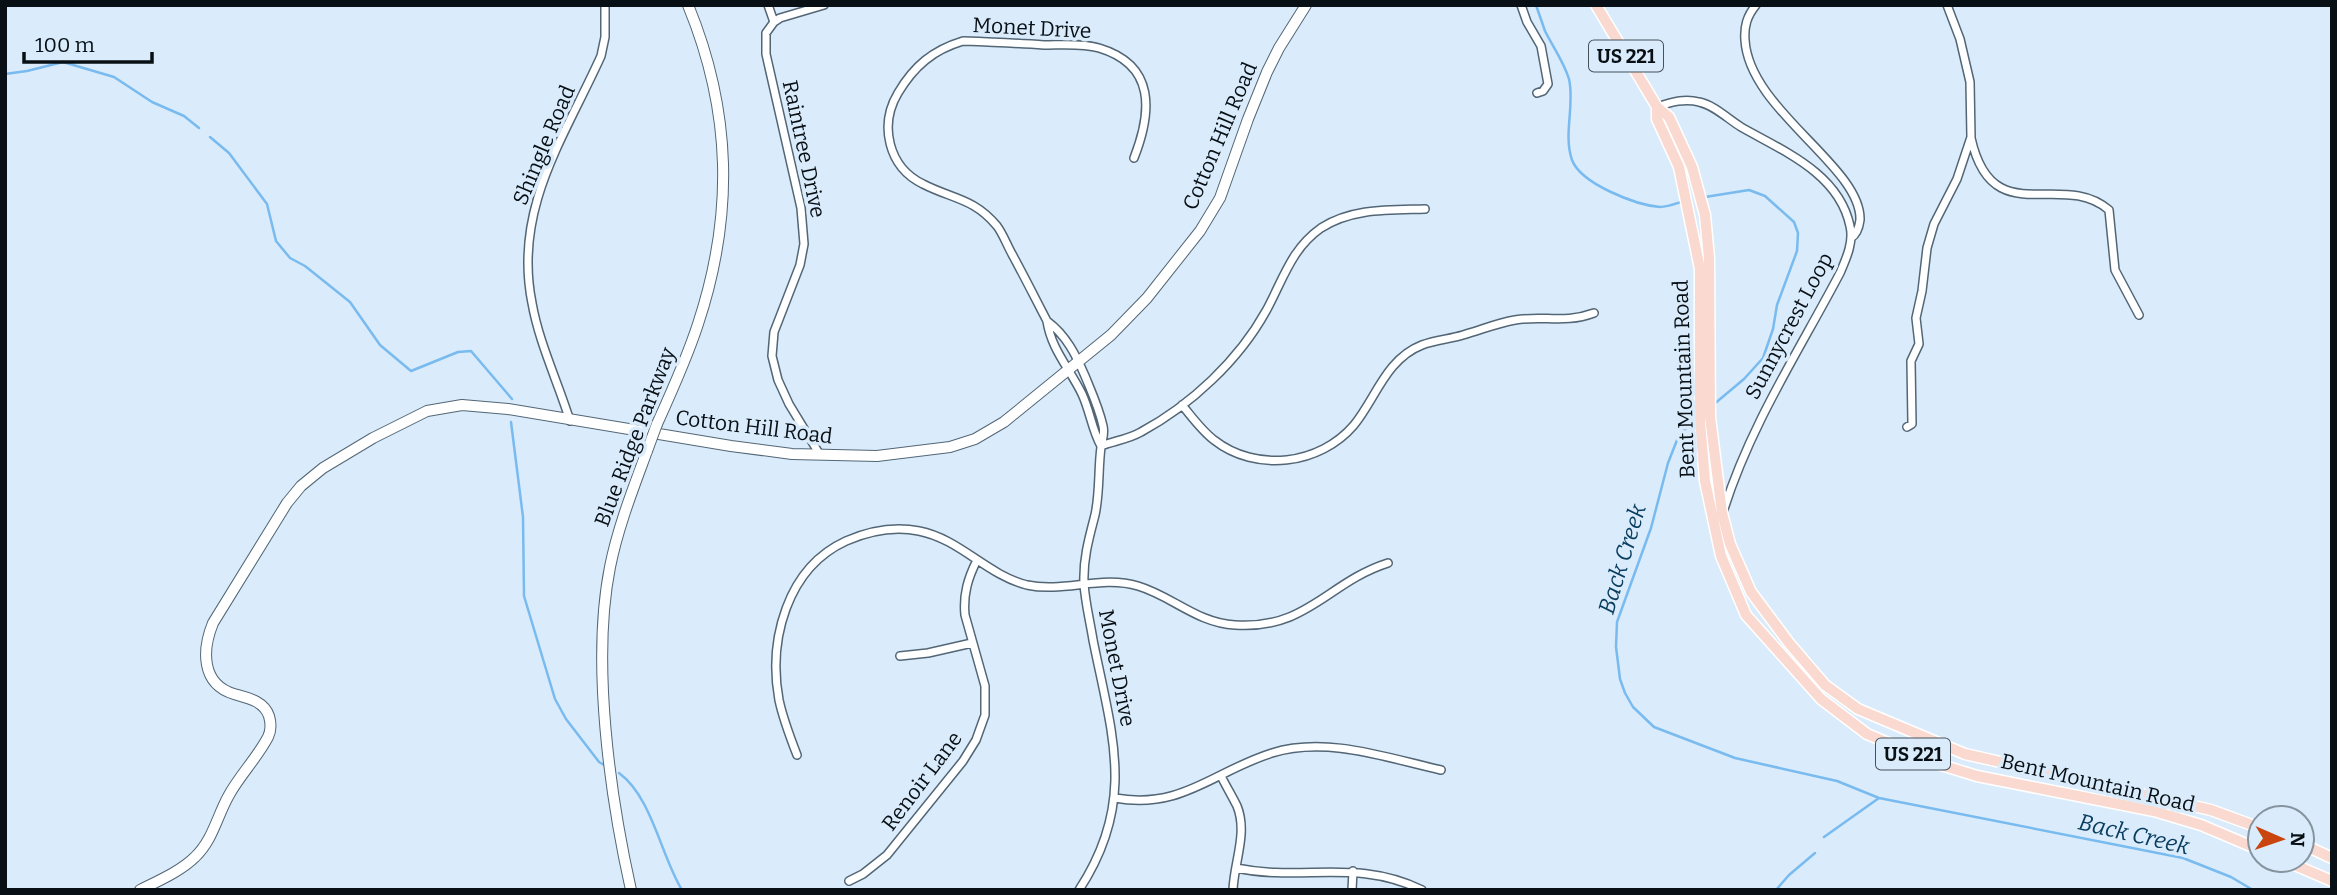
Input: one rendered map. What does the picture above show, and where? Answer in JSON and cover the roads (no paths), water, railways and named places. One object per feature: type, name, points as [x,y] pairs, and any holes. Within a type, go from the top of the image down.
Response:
[{"type":"main road","name":"Bent Mountain Road","points":[[1596,5],[1657,107],[1657,119],[1666,124],[1692,167],[1704,215],[1709,258],[1710,417],[1723,513],[1730,544],[1751,592],[1789,643],[1825,685],[1858,709],[1965,754],[2211,810],[2246,823]]},
{"type":"main road","name":"Bent Mountain Road","points":[[1666,124],[1679,167],[1700,269],[1700,422],[1705,481],[1721,556],[1746,615],[1821,699],[1867,734],[1938,764],[1977,776],[2154,811],[2201,825],[2246,844]]},
{"type":"main road","points":[[2316,851],[2332,858]]},
{"type":"main road","points":[[2316,874],[2332,881]]},
{"type":"street","name":"Shingle Road","points":[[570,421],[532,305],[528,283],[528,239],[541,185],[601,56],[605,37],[605,5]]},
{"type":"street","name":"Blue Ridge Parkway","points":[[631,890],[614,800],[604,690],[604,619],[610,569],[616,542],[647,451],[698,325],[715,264],[723,217],[724,153],[718,105],[706,55],[688,5]]},
{"type":"street","points":[[768,5],[774,22],[824,5]]},
{"type":"street","name":"Cotton Hill Road","points":[[140,890],[186,865],[204,847],[226,800],[269,735],[270,719],[265,708],[255,700],[226,691],[213,680],[206,666],[206,645],[213,623],[295,493],[312,477],[373,438],[427,411],[454,405],[479,405],[731,446],[820,455],[887,455],[963,443],[1004,422],[1130,317],[1211,215],[1271,65],[1306,5]]},
{"type":"street","points":[[1521,5],[1542,50],[1548,85],[1537,93]]},
{"type":"street","points":[[1756,5],[1746,20],[1744,31],[1745,49],[1752,72],[1764,90],[1853,195],[1860,224],[1851,238]]},
{"type":"street","points":[[1947,5],[1960,39],[1970,82],[1971,137],[1978,161],[1992,182],[1999,187],[2019,194],[2083,196],[2094,199],[2109,210],[2112,215],[2110,228],[2115,270],[2139,315]]},
{"type":"street","name":"Raintree Drive","points":[[774,22],[766,33],[766,54],[801,208],[804,244],[800,265],[774,332],[772,356],[778,380],[789,404],[820,455]]},
{"type":"street","name":"Monet Drive","points":[[1101,446],[1083,396],[1049,336],[1047,321],[998,227],[964,199],[921,184],[889,148],[887,127],[895,97],[908,76],[924,59],[944,46],[963,41],[1097,47],[1121,57],[1133,66],[1144,85],[1144,132],[1134,158]]},
{"type":"street","name":"Sunnycrest Loop","points":[[1657,107],[1678,101],[1703,103],[1809,167],[1825,181],[1842,205],[1851,227],[1845,261],[1822,309],[1759,418],[1734,476],[1723,513]]},
{"type":"street","points":[[1907,427],[1912,424],[1911,361],[1919,344],[1916,318],[1927,248],[1934,224],[1954,188],[1971,137]]},
{"type":"street","points":[[1101,446],[1140,432],[1182,405],[1212,379],[1244,345],[1267,309],[1289,262],[1310,237],[1335,220],[1352,214],[1424,209]]},
{"type":"street","points":[[1182,405],[1205,432],[1226,448],[1266,461],[1296,459],[1324,449],[1346,433],[1365,409],[1386,374],[1421,345],[1515,320],[1568,320],[1594,313]]},
{"type":"street","name":"Monet Drive","points":[[1047,321],[1059,330],[1079,361],[1099,410],[1104,436],[1099,489],[1088,540],[1084,583],[1114,745],[1115,798],[1107,836],[1079,890]]},
{"type":"street","points":[[797,755],[779,699],[778,649],[782,620],[797,585],[816,561],[829,550],[854,538],[883,530],[901,529],[932,535],[1024,584],[1052,587],[1122,582],[1150,590],[1200,617],[1217,623],[1251,625],[1276,622],[1300,613],[1358,574],[1388,563]]},
{"type":"street","name":"Renoir Lane","points":[[849,881],[887,856],[963,761],[976,740],[985,715],[986,701],[983,676],[972,643],[964,603],[968,577],[977,560]]},
{"type":"street","points":[[900,656],[972,643]]},
{"type":"street","points":[[1115,798],[1145,801],[1170,798],[1273,753],[1309,748],[1346,748],[1441,770]]},
{"type":"street","points":[[1221,776],[1238,808],[1240,822],[1241,836],[1233,890]]},
{"type":"street","points":[[1236,868],[1276,874],[1353,871],[1395,879],[1422,890]]},
{"type":"street","points":[[1352,890],[1353,871]]},
{"type":"waterway","name":"Back Creek","points":[[1536,5],[1545,31],[1569,79],[1569,140],[1572,160],[1577,169],[1597,185],[1624,198],[1660,207],[1681,202]]},
{"type":"waterway","points":[[5,74],[63,62],[114,77],[152,102],[184,116],[199,128]]},
{"type":"waterway","points":[[210,137],[229,153],[267,204],[276,241],[290,258],[305,266],[350,302],[380,345],[411,371],[458,352],[471,351],[512,399]]},
{"type":"waterway","name":"Back Creek","points":[[1705,197],[1749,190],[1765,196],[1794,222],[1798,233],[1797,251],[1777,305],[1773,329],[1763,358],[1744,379],[1713,405]]},
{"type":"waterway","name":"Back Creek","points":[[1697,418],[1679,435],[1668,463],[1651,528],[1617,622],[1616,647],[1620,679],[1633,707],[1654,727],[1735,758],[1837,781],[1879,798],[2183,858],[2231,877],[2253,890]]},
{"type":"waterway","points":[[511,422],[523,517],[524,596],[555,699],[566,719],[599,762],[606,766]]},
{"type":"waterway","points":[[619,773],[640,797],[682,890]]},
{"type":"waterway","points":[[1824,837],[1879,798]]},
{"type":"waterway","points":[[1776,890],[1815,853]]}]
